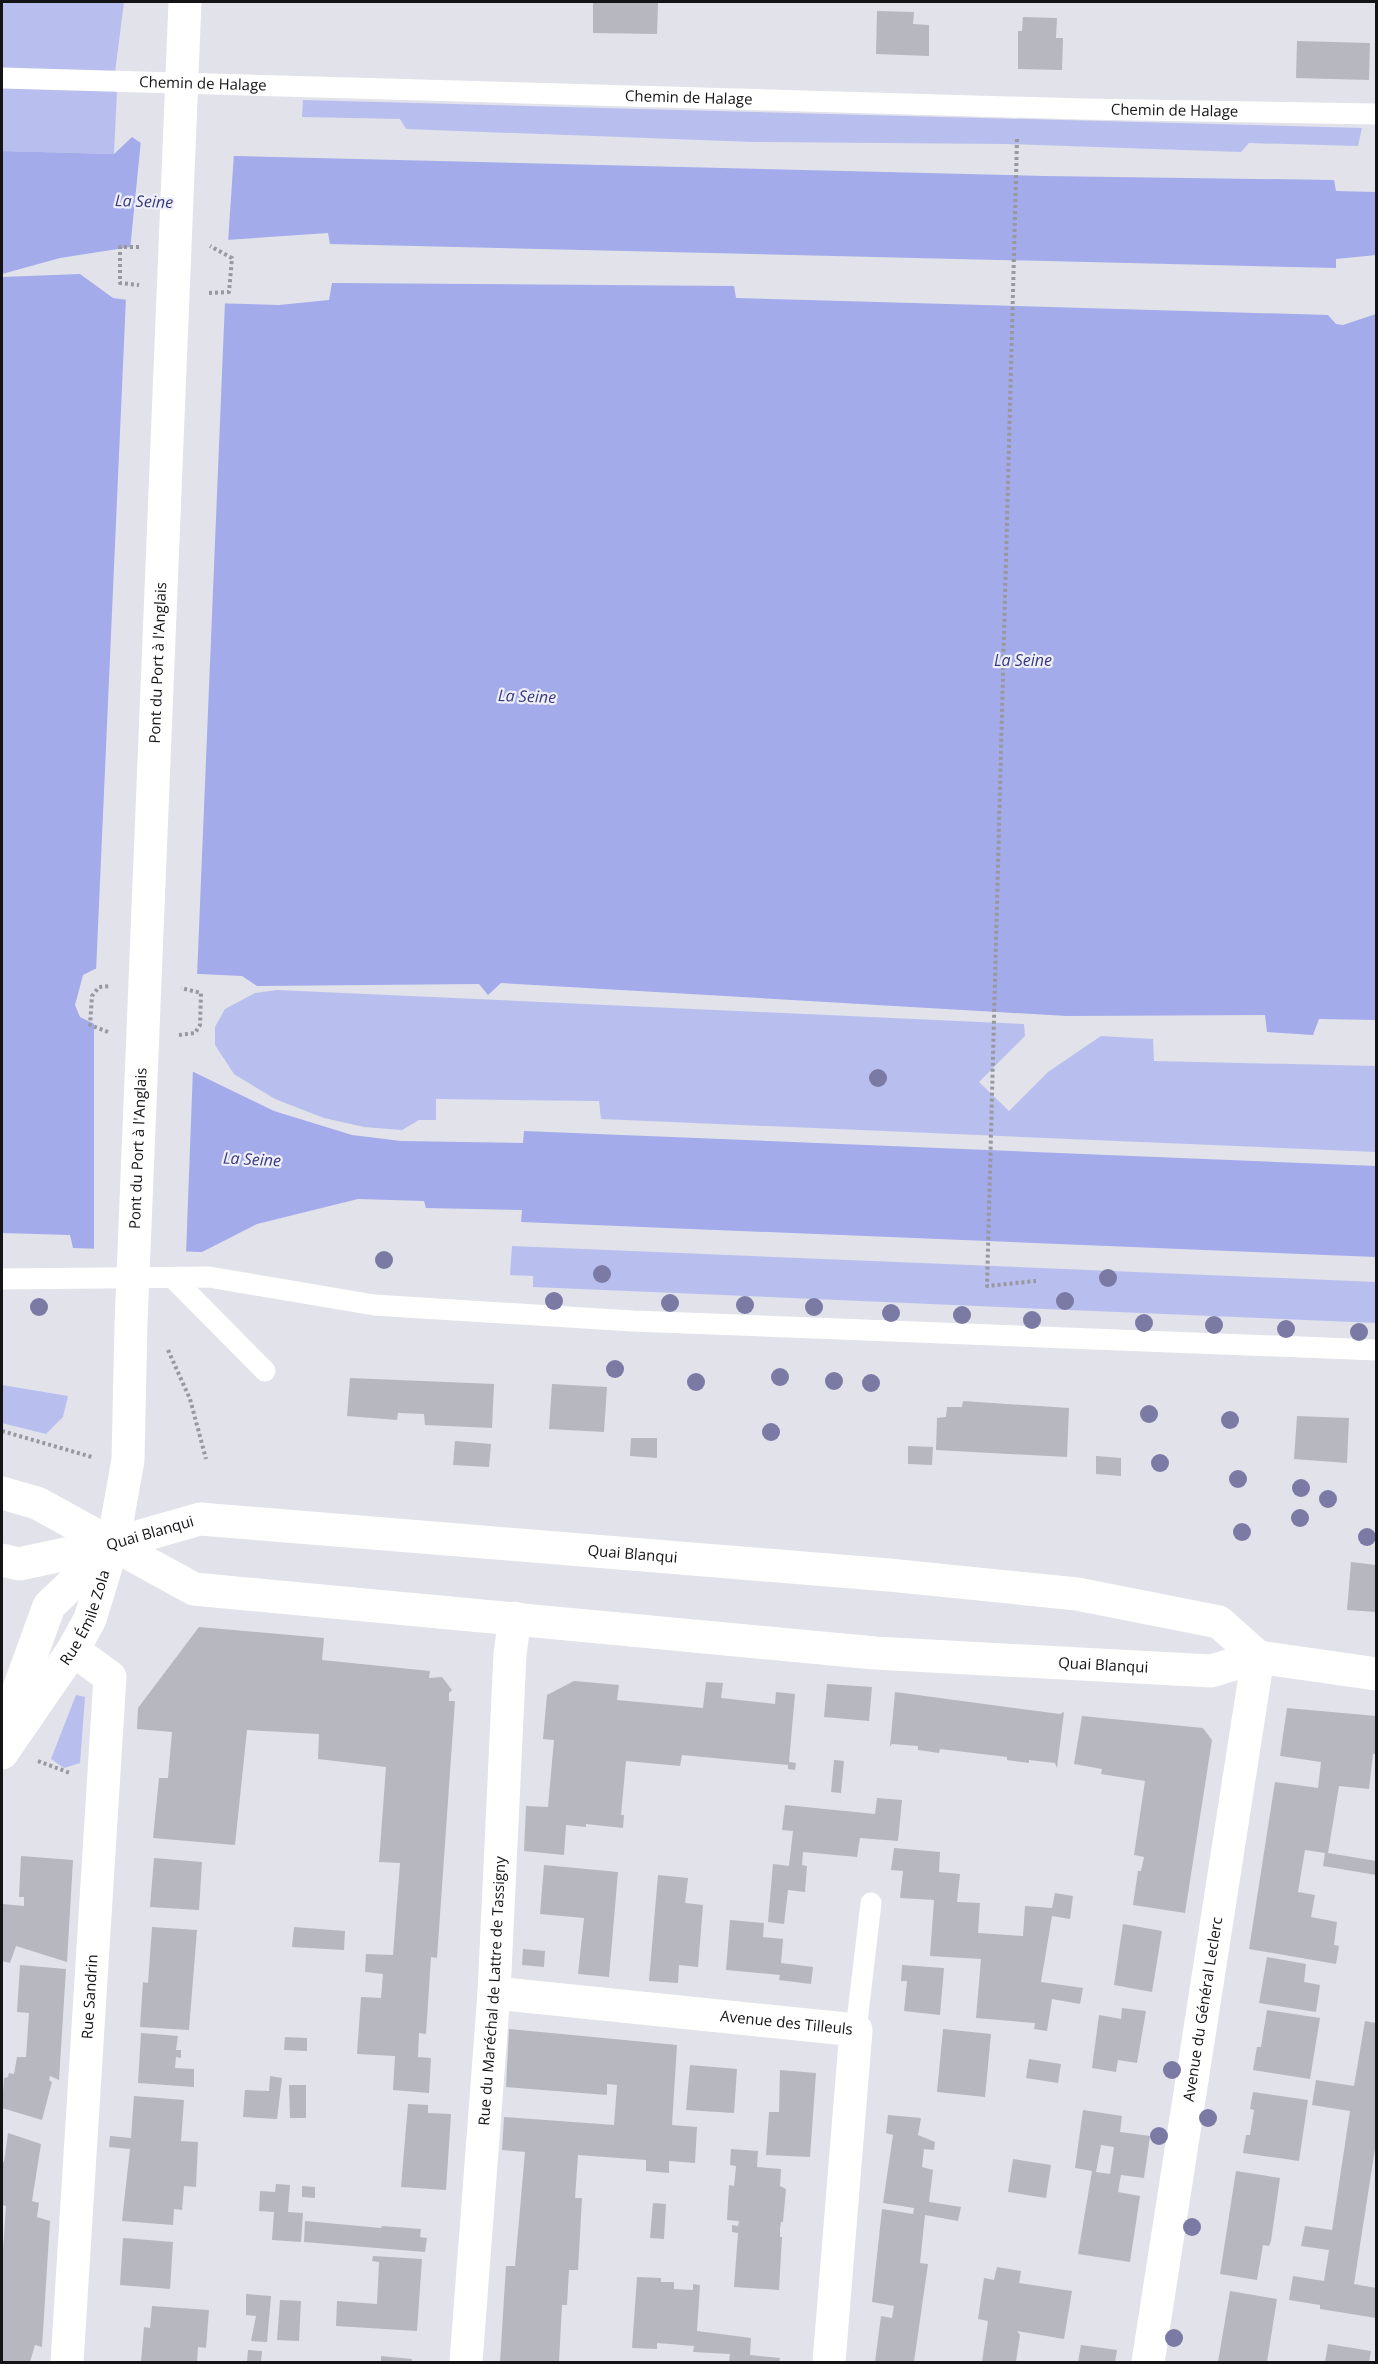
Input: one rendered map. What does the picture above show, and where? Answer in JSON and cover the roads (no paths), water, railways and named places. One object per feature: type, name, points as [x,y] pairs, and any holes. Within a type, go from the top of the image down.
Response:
[{"type":"main road","name":"Pont du Port à l'Anglais","points":[[113,1544],[128,1460],[131,1324],[185,2]]},
{"type":"main road","points":[[2,1493],[37,1503],[113,1544]]},
{"type":"main road","name":"Quai Blanqui","points":[[113,1544],[200,1519],[925,1579],[1077,1594],[1220,1622],[1258,1657]]},
{"type":"main road","points":[[2,1560],[19,1564],[113,1544]]},
{"type":"main road","name":"Quai Blanqui","points":[[113,1544],[194,1589],[875,1653],[1211,1671],[1258,1657],[1373,1671]]},
{"type":"main road","name":"Rue Émile Zola","points":[[2,1753],[73,1650],[90,1619],[113,1544]]},
{"type":"main road","name":"Rue Émile Zola","points":[[2,1736],[49,1606],[113,1544]]},
{"type":"main road","name":"Rue du Maréchal de Lattre de Tassigny","points":[[466,2362],[494,1993],[510,1654],[515,1618]]},
{"type":"main road","name":"Rue Sandrin","points":[[67,2362],[110,1677],[73,1650]]},
{"type":"main road","name":"Avenue du Général Leclerc","points":[[1148,2362],[1258,1657]]},
{"type":"main road","name":"Avenue des Tilleuls","points":[[494,1993],[856,2030],[829,2362]]},
{"type":"lane","name":"Chemin de Halage","points":[[2,78],[1058,108],[1377,114]]},
{"type":"lane","points":[[2,1279],[209,1277],[374,1305],[633,1321],[1377,1350]]},
{"type":"lane","points":[[173,1278],[265,1371]]},
{"type":"lane","points":[[856,2030],[871,1903]]},
{"type":"water","points":[[132,137],[157,154],[1044,176],[1334,180],[1336,191],[1376,192],[1376,255],[1336,259],[1336,268],[330,244],[328,233],[137,246],[60,258],[2,274],[2,151],[114,154]]},
{"type":"water","name":"La Seine","points":[[80,274],[113,298],[135,301],[279,305],[329,300],[332,283],[734,286],[736,298],[1328,315],[1336,324],[1343,325],[1376,314],[1376,1020],[1319,1019],[1313,1035],[1267,1032],[1265,1015],[1067,1016],[501,983],[488,995],[479,984],[257,986],[242,976],[95,969],[83,975],[75,1005],[80,1017],[274,1111],[352,1135],[401,1141],[523,1143],[524,1131],[1376,1166],[1376,1257],[521,1222],[522,1210],[426,1208],[424,1201],[358,1199],[257,1224],[202,1252],[73,1248],[70,1235],[2,1233],[2,277]]}]
